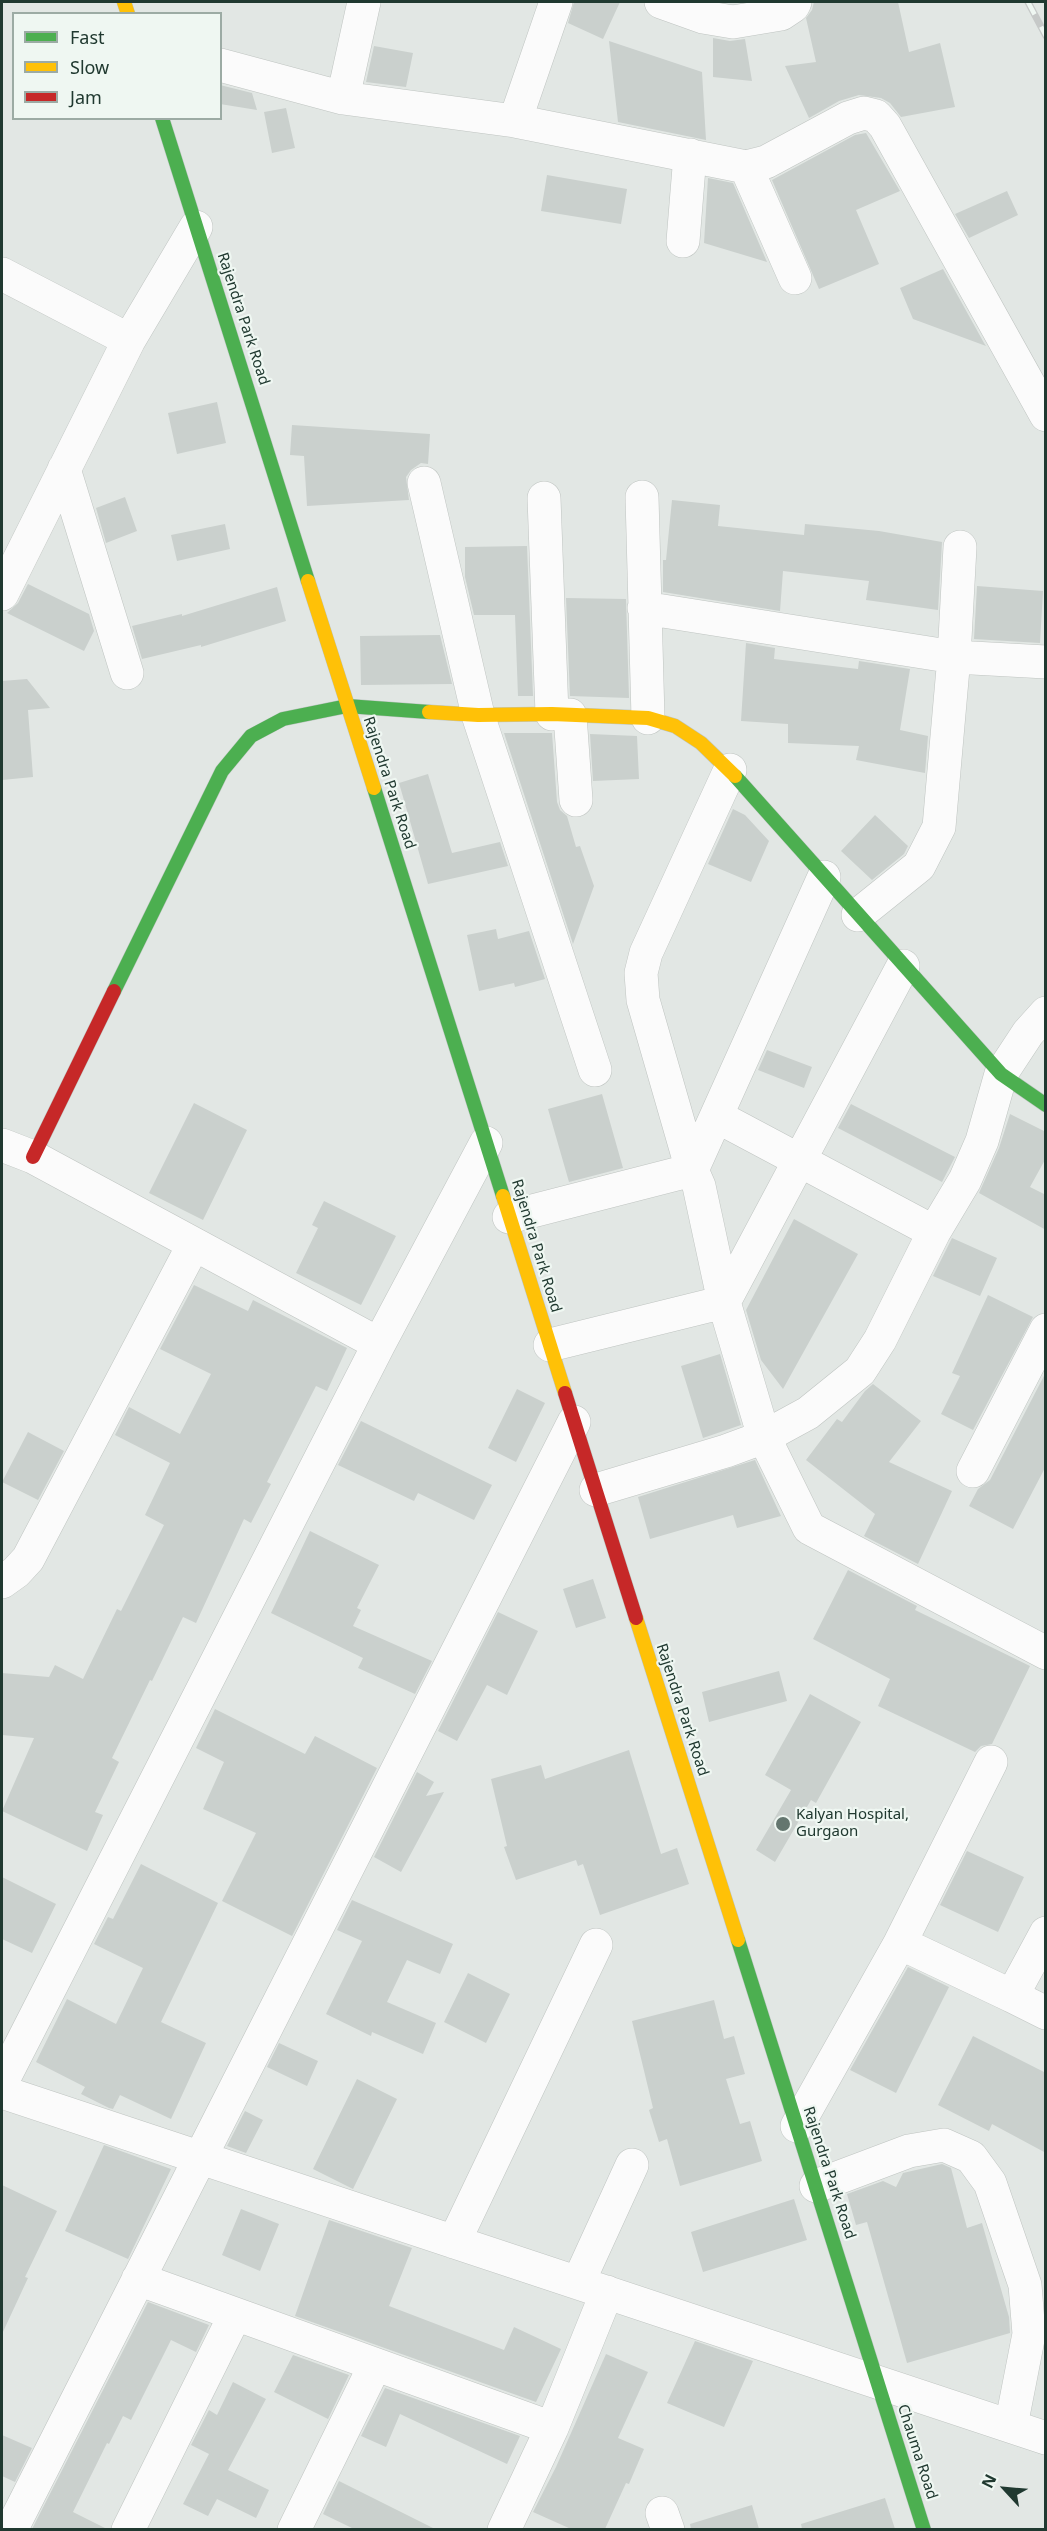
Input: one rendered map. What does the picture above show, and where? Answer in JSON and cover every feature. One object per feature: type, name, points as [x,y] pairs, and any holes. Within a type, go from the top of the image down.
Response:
[{"type":"street","points":[[343,98],[364,2]]},
{"type":"street","points":[[515,121],[556,2]]},
{"type":"street","points":[[661,2],[703,17],[733,22],[781,14],[795,2]]},
{"type":"street","points":[[222,66],[343,98],[515,121],[746,167],[766,162],[848,118],[864,113],[876,116],[890,136],[1046,415]]},
{"type":"street","name":"Rajendra Park Road","points":[[163,120],[878,2384]]},
{"type":"street","points":[[683,241],[690,155]]},
{"type":"street","points":[[746,167],[795,279]]},
{"type":"street","points":[[2,594],[129,340],[196,227]]},
{"type":"street","points":[[2,274],[129,340]]},
{"type":"street","points":[[64,469],[127,673]]},
{"type":"street","points":[[424,483],[478,715],[595,1070]]},
{"type":"street","points":[[642,497],[648,718]]},
{"type":"street","points":[[544,498],[561,714],[576,800]]},
{"type":"street","points":[[858,915],[919,866],[939,827],[954,657],[960,547]]},
{"type":"street","points":[[644,608],[954,657],[1046,662]]},
{"type":"street","points":[[33,1157],[222,771],[251,736],[283,718],[347,706],[478,715],[561,714],[648,718],[675,726],[701,743],[730,770],[1001,1074],[1046,1105]]},
{"type":"street","points":[[730,770],[646,953],[641,973],[643,1000],[692,1170],[699,1186],[724,1302],[764,1437],[809,1528],[1046,1653]]},
{"type":"street","points":[[509,1216],[692,1170],[718,1117],[824,877]]},
{"type":"street","points":[[550,1345],[724,1302],[903,966]]},
{"type":"street","points":[[596,1490],[726,1451],[764,1437],[808,1413],[860,1371],[880,1340],[934,1232],[965,1180],[982,1141],[1001,1074],[1028,1033],[1046,1013]]},
{"type":"street","points":[[718,1117],[934,1232]]},
{"type":"street","points":[[2,2082],[379,1344],[486,1143]]},
{"type":"street","points":[[2,1145],[33,1157],[379,1344]]},
{"type":"street","points":[[2,1582],[28,1559],[194,1244]]},
{"type":"street","points":[[973,1471],[1046,1330]]},
{"type":"street","points":[[11,2529],[574,1422]]},
{"type":"street","points":[[797,2126],[900,1943],[991,1762]]},
{"type":"street","points":[[1012,1996],[1046,1933]]},
{"type":"street","points":[[900,1943],[1046,2013]]},
{"type":"street","points":[[454,2242],[596,1945]]},
{"type":"street","points":[[2,2092],[1046,2438]]},
{"type":"street","points":[[816,2186],[909,2151],[944,2145],[970,2157],[990,2183],[1025,2285],[1029,2334],[1011,2426]]},
{"type":"street","points":[[504,2529],[552,2428],[592,2288],[632,2165]]},
{"type":"street","points":[[138,2279],[552,2428]]},
{"type":"street","points":[[128,2529],[235,2315]]},
{"type":"street","points":[[294,2529],[375,2365]]},
{"type":"street","name":"Chauma Road","points":[[878,2384],[924,2529]]},
{"type":"building","points":[[574,2],[620,2],[603,39],[568,23]]},
{"type":"building","points":[[814,2],[898,2],[909,52],[940,43],[955,107],[901,117],[890,103],[881,98],[859,95],[839,101],[809,118],[785,66],[816,62],[806,18]]},
{"type":"building","points":[[713,38],[730,41],[745,39],[752,81],[713,77]]},
{"type":"building","points":[[609,41],[702,72],[706,140],[618,122]]},
{"type":"building","points":[[374,46],[413,53],[406,87],[366,82]]},
{"type":"building","points":[[222,86],[252,93],[257,110],[222,104]]},
{"type":"building","points":[[286,108],[295,148],[272,153],[264,112]]},
{"type":"building","points":[[866,133],[900,191],[856,210],[879,264],[819,289],[772,180],[855,135]]},
{"type":"building","points":[[547,175],[627,189],[621,224],[541,211]]},
{"type":"building","points":[[708,178],[733,183],[767,262],[704,243]]},
{"type":"building","points":[[1007,191],[1018,215],[969,238],[955,214]]},
{"type":"building","points":[[943,269],[986,346],[913,319],[900,288]]},
{"type":"building","points":[[217,402],[226,443],[177,454],[168,413]]},
{"type":"building","points":[[292,425],[430,434],[428,464],[421,463],[406,477],[409,500],[307,506],[304,456],[290,455]]},
{"type":"building","points":[[125,497],[137,531],[106,543],[96,508]]},
{"type":"building","points":[[672,500],[720,505],[718,526],[804,535],[805,524],[879,531],[942,542],[938,610],[866,600],[869,581],[783,571],[780,611],[663,592],[663,560],[666,560]]},
{"type":"building","points":[[225,524],[230,549],[177,561],[171,535]]},
{"type":"building","points":[[527,546],[533,696],[518,696],[515,615],[474,615],[465,577],[465,547]]},
{"type":"building","points":[[28,584],[89,614],[94,631],[84,651],[7,613],[18,603]]},
{"type":"building","points":[[977,586],[1043,591],[1040,643],[974,639]]},
{"type":"building","points":[[277,587],[286,621],[201,647],[201,645],[142,659],[132,626],[182,614],[182,616]]},
{"type":"building","points":[[566,598],[626,599],[629,698],[570,696]]},
{"type":"building","points":[[440,635],[452,684],[361,685],[360,636]]},
{"type":"building","points":[[746,643],[775,648],[774,659],[858,669],[859,661],[910,669],[900,730],[928,736],[925,773],[856,760],[859,746],[788,743],[788,724],[741,721]]},
{"type":"building","points":[[27,679],[50,708],[28,710],[33,777],[2,780],[2,681]]},
{"type":"building","points":[[504,733],[552,733],[557,802],[560,810],[567,816],[576,847],[580,846],[594,886],[573,944]]},
{"type":"building","points":[[590,734],[637,736],[639,779],[593,781]]},
{"type":"building","points":[[428,774],[452,853],[500,842],[508,866],[428,884],[399,783]]},
{"type":"building","points":[[733,809],[745,815],[769,841],[751,882],[708,864]]},
{"type":"building","points":[[875,815],[908,846],[904,854],[872,880],[841,851]]},
{"type":"building","points":[[496,929],[498,939],[529,931],[545,979],[515,987],[514,983],[479,991],[467,935]]},
{"type":"building","points":[[767,1050],[812,1067],[804,1088],[758,1070]]},
{"type":"building","points":[[602,1094],[623,1168],[569,1182],[548,1109]]},
{"type":"building","points":[[194,1103],[247,1130],[203,1220],[149,1193]]},
{"type":"building","points":[[851,1104],[955,1157],[942,1182],[838,1128]]},
{"type":"building","points":[[1010,1114],[1046,1132],[1046,1158],[1030,1187],[1046,1195],[1046,1230],[979,1193],[999,1148]]},
{"type":"building","points":[[324,1201],[396,1236],[361,1305],[296,1273],[318,1228],[312,1225]]},
{"type":"building","points":[[794,1219],[858,1254],[783,1389],[761,1360],[746,1310]]},
{"type":"building","points":[[952,1238],[997,1258],[980,1296],[933,1276]]},
{"type":"building","points":[[194,1285],[248,1311],[253,1300],[347,1348],[327,1391],[316,1386],[267,1482],[271,1484],[251,1523],[244,1519],[196,1623],[183,1617],[152,1681],[150,1680],[112,1758],[119,1762],[95,1812],[103,1815],[87,1851],[2,1811],[34,1738],[2,1735],[2,1673],[49,1677],[55,1665],[83,1679],[117,1609],[121,1611],[164,1525],[145,1515],[170,1463],[115,1435],[129,1407],[180,1434],[211,1374],[160,1349]]},
{"type":"building","points":[[988,1295],[1033,1317],[973,1430],[941,1414],[960,1376],[952,1373]]},
{"type":"building","points":[[720,1354],[741,1425],[703,1438],[681,1366]]},
{"type":"building","points":[[1046,1372],[1046,1466],[1013,1529],[969,1506],[978,1489],[990,1480]]},
{"type":"building","points":[[873,1384],[921,1421],[889,1462],[952,1491],[918,1564],[864,1536],[875,1514],[806,1460],[837,1419],[842,1422]]},
{"type":"building","points":[[517,1389],[545,1403],[516,1462],[488,1448]]},
{"type":"building","points":[[361,1421],[492,1485],[474,1520],[418,1493],[414,1501],[338,1465]]},
{"type":"building","points":[[28,1432],[64,1451],[38,1500],[2,1482]]},
{"type":"building","points":[[755,1460],[781,1516],[737,1528],[733,1515],[650,1539],[638,1497]]},
{"type":"building","points":[[310,1531],[379,1565],[357,1608],[361,1610],[353,1626],[432,1661],[415,1694],[358,1668],[363,1658],[271,1613]]},
{"type":"building","points":[[848,1570],[917,1606],[915,1610],[1030,1666],[992,1744],[981,1746],[975,1752],[878,1706],[890,1679],[813,1639]]},
{"type":"building","points":[[593,1579],[606,1618],[576,1628],[563,1589]]},
{"type":"building","points":[[498,1612],[538,1631],[507,1695],[487,1685],[457,1741],[438,1731]]},
{"type":"building","points":[[779,1671],[787,1701],[709,1722],[702,1692]]},
{"type":"building","points":[[810,1694],[861,1722],[816,1803],[811,1800],[775,1862],[756,1850],[791,1790],[765,1775]]},
{"type":"building","points":[[215,1709],[305,1754],[315,1736],[377,1768],[292,1936],[222,1901],[256,1833],[203,1809],[224,1762],[196,1748]]},
{"type":"building","points":[[629,1750],[661,1854],[677,1848],[689,1884],[600,1915],[583,1864],[578,1866],[576,1860],[516,1880],[504,1847],[507,1846],[491,1779],[541,1765],[545,1779]]},
{"type":"building","points":[[417,1772],[434,1782],[426,1796],[444,1792],[401,1872],[374,1857]]},
{"type":"building","points":[[967,1851],[1024,1877],[998,1932],[940,1905]]},
{"type":"building","points":[[141,1864],[218,1903],[161,2022],[206,2043],[171,2119],[120,2095],[113,2109],[109,2108],[81,2094],[85,2087],[36,2062],[67,1999],[116,2024],[143,1968],[94,1944],[108,1917],[113,1919]]},
{"type":"building","points":[[2,1877],[56,1904],[32,1953],[2,1939]]},
{"type":"building","points":[[352,1900],[453,1944],[440,1974],[407,1960],[387,2002],[436,2023],[423,2054],[372,2032],[371,2036],[326,2014],[362,1941],[337,1930]]},
{"type":"building","points":[[908,1967],[949,1987],[896,2093],[850,2070]]},
{"type":"building","points":[[468,1973],[510,1994],[486,2043],[444,2022]]},
{"type":"building","points":[[714,2000],[724,2039],[734,2036],[745,2074],[726,2079],[740,2124],[750,2121],[762,2161],[680,2186],[667,2139],[659,2142],[649,2110],[653,2108],[632,2021]]},
{"type":"building","points":[[973,2036],[1046,2073],[1046,2153],[992,2124],[989,2131],[938,2105]]},
{"type":"building","points":[[279,2043],[318,2061],[307,2086],[267,2067]]},
{"type":"building","points":[[357,2079],[397,2099],[353,2189],[313,2169]]},
{"type":"building","points":[[245,2111],[263,2120],[246,2153],[227,2146]]},
{"type":"building","points":[[104,2145],[171,2169],[128,2259],[65,2231]]},
{"type":"building","points":[[942,2164],[951,2168],[967,2228],[982,2223],[1009,2317],[1010,2333],[907,2363],[867,2222],[856,2225],[847,2194],[883,2181],[896,2187],[903,2173]]},
{"type":"building","points":[[2,2185],[57,2211],[25,2277],[28,2278],[2,2334]]},
{"type":"building","points":[[794,2199],[807,2240],[703,2272],[691,2232]]},
{"type":"building","points":[[241,2209],[279,2224],[260,2271],[222,2255]]},
{"type":"building","points":[[329,2220],[412,2248],[389,2306],[504,2350],[514,2327],[561,2349],[536,2402],[295,2316]]},
{"type":"building","points":[[148,2302],[209,2325],[196,2352],[171,2340],[131,2420],[123,2416],[109,2444],[107,2443],[73,2512],[107,2529],[32,2529]]},
{"type":"building","points":[[695,2341],[753,2361],[724,2427],[667,2403]]},
{"type":"building","points":[[606,2354],[648,2372],[618,2438],[644,2449],[629,2484],[626,2483],[605,2529],[571,2529],[533,2512],[556,2467]]},
{"type":"building","points":[[293,2355],[349,2375],[328,2419],[274,2392]]},
{"type":"building","points":[[233,2382],[266,2399],[228,2470],[269,2490],[256,2518],[217,2499],[208,2516],[183,2504],[209,2454],[191,2445],[209,2410],[217,2415]]},
{"type":"building","points":[[385,2388],[520,2436],[507,2464],[400,2414],[386,2447],[361,2436]]},
{"type":"building","points":[[2,2435],[32,2448],[15,2482],[2,2476]]},
{"type":"building","points":[[339,2481],[435,2529],[354,2529],[323,2514]]},
{"type":"building","points":[[885,2498],[895,2529],[802,2529],[801,2524]]},
{"type":"building","points":[[752,2505],[759,2529],[691,2529],[690,2524]]},
{"type":"railway","points":[[1028,2],[1046,36]]},
{"type":"traffic: fast","points":[[163,120],[308,581]]},
{"type":"traffic: fast","points":[[114,991],[222,771],[251,736],[283,719],[347,706],[429,712]]},
{"type":"traffic: fast","points":[[735,776],[1001,1074],[1046,1105]]},
{"type":"traffic: fast","points":[[374,788],[503,1196]]},
{"type":"traffic: fast","points":[[738,1940],[924,2530]]},
{"type":"traffic: slow","points":[[124,2],[127,12]]},
{"type":"traffic: slow","points":[[308,581],[374,788]]},
{"type":"traffic: slow","points":[[429,712],[648,718],[675,726],[701,743],[735,776]]},
{"type":"traffic: slow","points":[[503,1196],[565,1393]]},
{"type":"traffic: slow","points":[[636,1618],[738,1940]]},
{"type":"traffic: jam","points":[[33,1157],[114,991]]},
{"type":"traffic: jam","points":[[565,1393],[636,1618]]},
{"type":"place","name":"Kalyan Hospital, Gurgaon","points":[[783,1824]]}]
